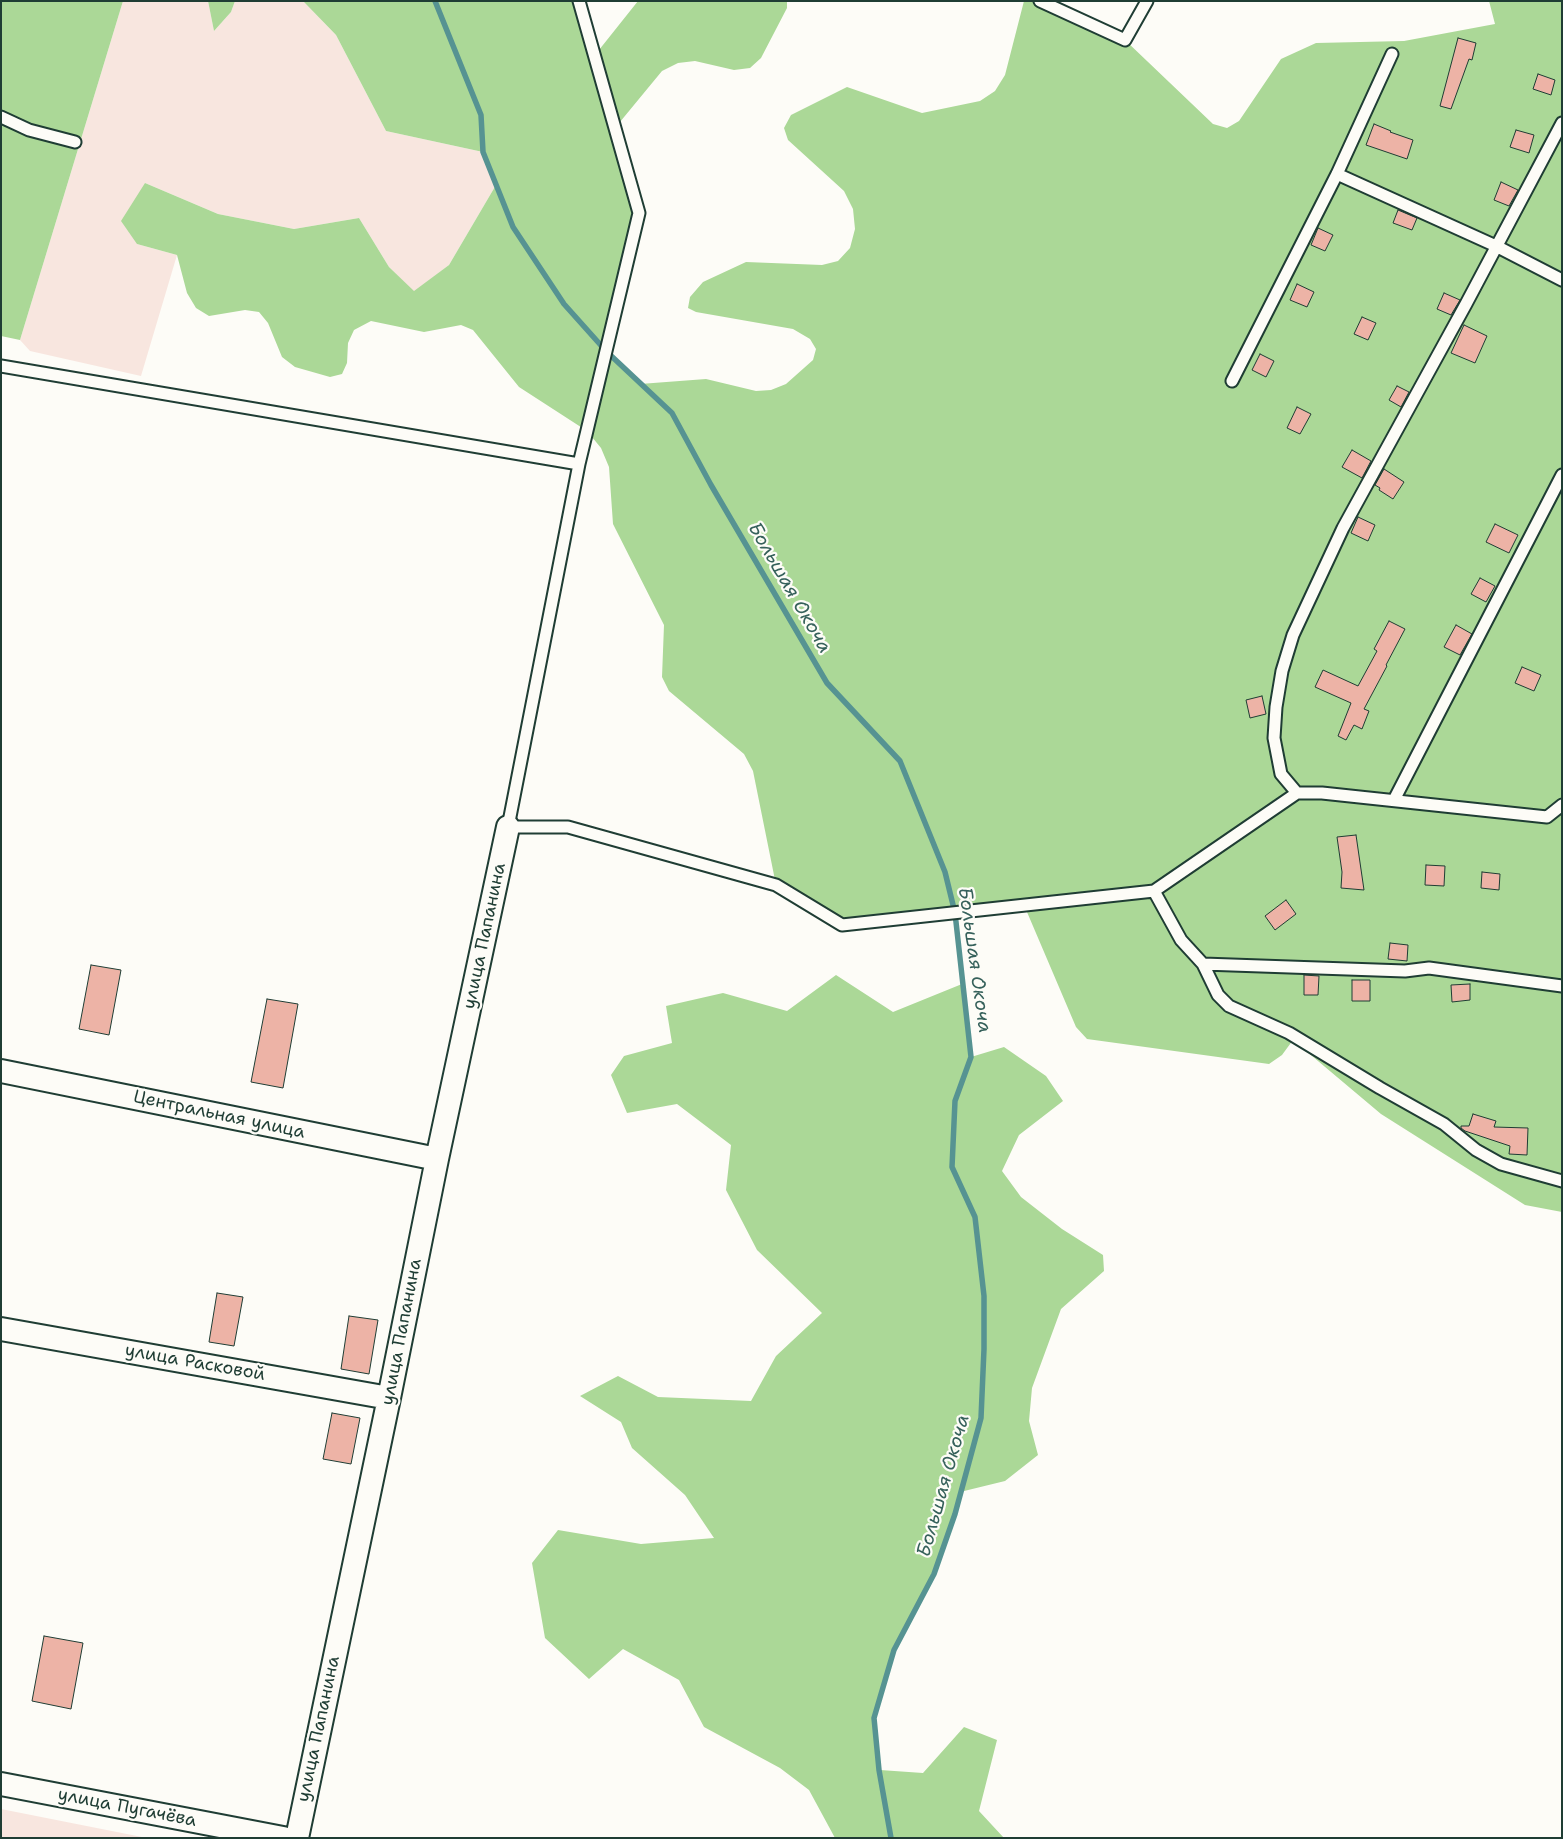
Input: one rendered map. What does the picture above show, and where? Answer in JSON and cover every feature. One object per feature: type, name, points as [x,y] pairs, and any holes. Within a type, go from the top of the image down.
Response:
[{"type":"street","name":"улица Папанина","points":[[296,1838],[389,1398],[436,1160],[508,827]]},
{"type":"street","name":"Центральная улица","points":[[1,1071],[436,1160]]},
{"type":"street","name":"улица Расковой","points":[[1,1329],[389,1398]]},
{"type":"street","name":"улица Пугачёва","points":[[1,1784],[283,1838]]},
{"type":"lane","points":[[579,1],[639,213],[578,464],[508,827],[568,827],[776,885],[842,925],[1154,891],[1297,793],[1322,793],[1547,817],[1562,805]]},
{"type":"lane","points":[[1040,1],[1125,40],[1147,1]]},
{"type":"lane","points":[[1232,381],[1337,174],[1392,54]]},
{"type":"lane","points":[[1,117],[29,130],[75,142]]},
{"type":"lane","points":[[1297,793],[1281,774],[1274,738],[1276,707],[1282,671],[1293,635],[1343,528],[1562,123]]},
{"type":"lane","points":[[1337,174],[1496,246],[1562,280]]},
{"type":"lane","points":[[1,366],[578,464]]},
{"type":"lane","points":[[1394,800],[1562,476]]},
{"type":"lane","points":[[1154,891],[1181,940],[1203,964],[1218,995],[1229,1006],[1289,1033],[1444,1124],[1476,1150],[1502,1164],[1562,1181]]},
{"type":"lane","points":[[1203,964],[1405,971],[1429,968],[1562,986]]},
{"type":"shaded area","points":[[123,1],[208,1],[214,31],[231,12],[235,1],[303,1],[336,35],[386,131],[483,152],[496,185],[449,265],[414,292],[389,267],[359,218],[294,229],[218,214],[145,183],[137,244],[177,255],[141,376],[30,351],[20,340]]},
{"type":"shaded area","points":[[1,1809],[142,1837],[1,1838]]},
{"type":"green space","points":[[1,1],[123,1],[20,340],[1,336]]},
{"type":"green space","points":[[208,1],[235,1],[231,12],[214,31]]},
{"type":"green space","points":[[303,1],[579,1],[595,55],[638,1],[787,1],[787,8],[761,58],[750,68],[734,70],[695,61],[678,63],[662,71],[615,128],[639,213],[606,351],[640,384],[706,379],[756,391],[771,390],[786,384],[813,360],[816,349],[810,339],[793,329],[696,312],[688,308],[690,297],[703,282],[746,262],[822,265],[838,261],[850,248],[855,229],[853,209],[844,191],[788,140],[784,128],[791,115],[847,87],[922,113],[980,101],[995,91],[1005,75],[1024,1],[1040,1],[1125,40],[1213,124],[1227,128],[1239,121],[1281,59],[1316,43],[1404,41],[1495,24],[1489,1],[1562,1],[1562,1212],[1525,1205],[1381,1114],[1293,1040],[1282,1055],[1269,1064],[1087,1039],[1076,1027],[1024,905],[842,925],[776,885],[753,771],[744,754],[669,691],[662,677],[664,625],[613,524],[609,467],[601,448],[587,431],[519,387],[473,330],[461,325],[424,332],[371,321],[354,330],[348,343],[347,363],[342,374],[330,377],[295,367],[282,357],[268,323],[259,312],[245,310],[209,316],[196,308],[187,293],[177,255],[137,244],[121,221],[145,183],[218,214],[294,229],[359,218],[389,267],[414,291],[449,265],[496,185],[483,152],[386,131],[336,35]]},
{"type":"green space","points":[[836,975],[893,1012],[962,984],[971,1057],[1004,1047],[1046,1076],[1063,1101],[1019,1135],[1002,1171],[1021,1197],[1062,1229],[1103,1255],[1104,1271],[1061,1309],[1032,1388],[1029,1421],[1038,1455],[1005,1481],[960,1492],[934,1574],[894,1650],[874,1718],[880,1770],[923,1773],[964,1727],[997,1740],[979,1811],[1004,1838],[835,1838],[809,1790],[780,1768],[704,1727],[679,1680],[623,1649],[589,1679],[545,1638],[532,1563],[558,1530],[641,1544],[714,1538],[685,1495],[632,1448],[621,1422],[580,1396],[618,1376],[658,1397],[751,1401],[776,1356],[822,1313],[757,1250],[726,1190],[731,1145],[677,1104],[627,1113],[611,1075],[624,1056],[672,1043],[666,1006],[723,993],[787,1011]]},
{"type":"building","points":[[1458,38],[1476,43],[1472,60],[1469,59],[1451,109],[1440,106]]},
{"type":"building","points":[[1538,74],[1555,80],[1551,95],[1533,89]]},
{"type":"building","points":[[1374,124],[1413,140],[1407,159],[1366,145]]},
{"type":"building","points":[[1516,130],[1534,135],[1529,153],[1510,147]]},
{"type":"building","points":[[1501,182],[1518,190],[1509,206],[1494,200]]},
{"type":"building","points":[[1398,210],[1417,218],[1412,230],[1393,223]]},
{"type":"building","points":[[1318,228],[1333,235],[1325,251],[1311,245]]},
{"type":"building","points":[[1297,284],[1314,292],[1307,307],[1290,300]]},
{"type":"building","points":[[1444,293],[1460,300],[1451,315],[1437,309]]},
{"type":"building","points":[[1362,317],[1376,323],[1368,340],[1354,334]]},
{"type":"building","points":[[1464,325],[1487,336],[1475,363],[1451,353]]},
{"type":"building","points":[[1260,354],[1274,361],[1266,377],[1252,370]]},
{"type":"building","points":[[1397,386],[1409,392],[1401,407],[1389,400]]},
{"type":"building","points":[[1297,407],[1311,414],[1300,434],[1287,428]]},
{"type":"building","points":[[1352,450],[1371,461],[1362,478],[1342,467]]},
{"type":"building","points":[[1384,469],[1404,482],[1393,499],[1375,485]]},
{"type":"building","points":[[1358,517],[1375,525],[1368,541],[1351,533]]},
{"type":"building","points":[[1495,524],[1518,535],[1509,553],[1486,542]]},
{"type":"building","points":[[1480,578],[1495,586],[1486,602],[1471,594]]},
{"type":"building","points":[[1389,621],[1405,629],[1364,709],[1369,711],[1362,729],[1354,725],[1346,740],[1338,736],[1351,703],[1315,687],[1323,670],[1358,686],[1377,651],[1374,649]]},
{"type":"building","points":[[1456,625],[1472,634],[1460,655],[1444,647]]},
{"type":"building","points":[[1522,667],[1541,675],[1534,691],[1515,683]]},
{"type":"building","points":[[1262,696],[1266,714],[1250,718],[1246,700]]},
{"type":"building","points":[[1356,835],[1364,890],[1341,888],[1342,872],[1337,837]]},
{"type":"building","points":[[1426,865],[1445,866],[1444,886],[1425,885]]},
{"type":"building","points":[[1482,872],[1500,874],[1499,890],[1481,888]]},
{"type":"building","points":[[1286,900],[1296,914],[1275,930],[1265,916]]},
{"type":"building","points":[[1390,943],[1408,945],[1407,961],[1388,959]]},
{"type":"building","points":[[91,965],[121,970],[109,1035],[79,1029]]},
{"type":"building","points":[[1304,975],[1319,976],[1318,995],[1304,995]]},
{"type":"building","points":[[1352,980],[1370,980],[1370,1001],[1352,1001]]},
{"type":"building","points":[[1470,984],[1470,1000],[1452,1002],[1451,985]]},
{"type":"building","points":[[267,999],[298,1004],[283,1088],[251,1082]]},
{"type":"building","points":[[1473,1114],[1496,1121],[1494,1127],[1528,1128],[1527,1155],[1509,1154],[1510,1146],[1461,1128],[1461,1126],[1469,1126]]},
{"type":"building","points":[[217,1293],[243,1297],[234,1346],[209,1342]]},
{"type":"building","points":[[349,1316],[378,1320],[369,1374],[341,1369]]},
{"type":"building","points":[[332,1413],[360,1418],[351,1464],[323,1459]]},
{"type":"building","points":[[44,1636],[83,1643],[71,1709],[32,1701]]},
{"type":"waterway","name":"Большая Окоча","points":[[435,1],[481,115],[483,152],[513,227],[564,304],[606,351],[672,413],[711,485],[827,683],[900,761],[945,872],[955,913],[971,1057],[955,1101],[952,1167],[975,1217],[984,1296],[981,1418],[955,1514],[934,1574],[894,1650],[874,1718],[879,1770],[891,1838]]}]
